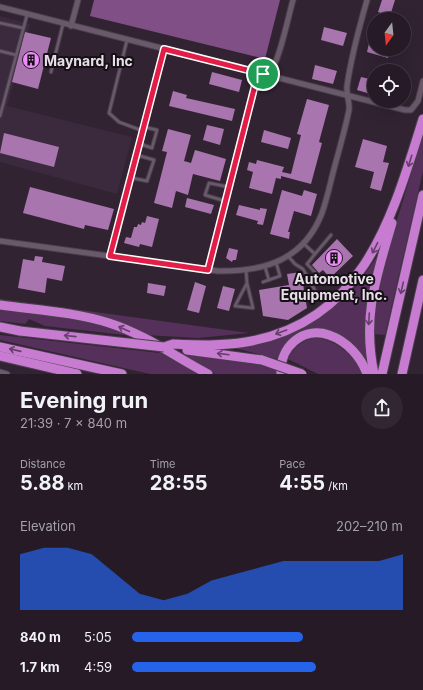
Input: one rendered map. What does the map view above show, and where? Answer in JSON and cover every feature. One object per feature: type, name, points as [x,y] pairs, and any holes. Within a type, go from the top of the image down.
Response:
[{"type":"highway","points":[[164,346],[173,344],[209,345],[250,341],[286,331],[317,314],[339,296],[365,267],[380,238],[406,176],[423,119]]},
{"type":"highway","points":[[374,374],[369,342],[371,302],[376,275],[402,186]]},
{"type":"highway","points":[[382,374],[423,195]]},
{"type":"highway","points":[[402,372],[423,280]]},
{"type":"highway","points":[[0,305],[83,317],[110,323],[138,335],[208,374]]},
{"type":"highway","points":[[3,329],[164,346],[247,357],[273,363],[302,374]]},
{"type":"highway","points":[[281,374],[283,356],[290,345],[302,336],[318,333],[336,338],[347,346],[361,361],[367,374]]},
{"type":"highway","points":[[0,347],[122,374]]},
{"type":"highway","points":[[0,356],[77,374]]},
{"type":"street","points":[[71,26],[78,0]]},
{"type":"street","points":[[208,270],[256,81],[259,76],[272,68],[277,59],[293,0]]},
{"type":"street","points":[[0,241],[208,270],[231,271],[265,266],[292,253],[304,244],[321,215],[327,197],[349,108],[347,95],[348,80],[366,0]]},
{"type":"street","points":[[0,7],[405,110],[412,109],[418,101],[423,81]]},
{"type":"street","points":[[110,256],[164,49]]},
{"type":"street","points":[[1,373],[7,374]]},
{"type":"lane","points":[[0,116],[27,14]]},
{"type":"lane","points":[[0,23],[23,28]]},
{"type":"lane","points":[[51,72],[64,24]]},
{"type":"lane","points":[[127,40],[108,113],[119,122],[143,129],[157,130],[152,148],[139,144]]},
{"type":"lane","points":[[0,51],[16,55]]},
{"type":"lane","points":[[131,178],[147,181],[154,160],[137,155]]},
{"type":"lane","points":[[225,201],[205,195],[209,183],[229,187]]},
{"type":"lane","points":[[324,282],[307,264],[331,235]]},
{"type":"lane","points":[[304,244],[315,254]]},
{"type":"lane","points":[[287,256],[303,269],[318,296]]},
{"type":"lane","points":[[263,282],[280,276],[276,262]]},
{"type":"lane","points":[[265,266],[269,280]]},
{"type":"lane","points":[[246,270],[247,283],[253,308],[235,306],[247,283]]},
{"type":"shaded area","points":[[94,0],[280,0],[265,59],[90,16]]},
{"type":"shaded area","points":[[0,16],[30,24],[7,106],[132,137],[117,194],[0,162]]},
{"type":"shaded area","points":[[423,135],[423,171],[385,335],[373,334],[374,301],[382,269]]},
{"type":"shaded area","points":[[378,255],[368,296],[365,335],[368,364],[345,340],[302,332],[297,334],[287,343],[277,359],[231,347],[269,340],[316,320],[355,288]]},
{"type":"shaded area","points":[[0,299],[249,333],[198,338],[145,335],[0,302]]},
{"type":"shaded area","points":[[0,308],[93,322],[125,332],[124,335],[45,326],[29,319],[25,324],[0,321]]},
{"type":"shaded area","points":[[0,335],[160,353],[200,374],[150,374],[0,340]]},
{"type":"shaded area","points":[[314,338],[330,341],[343,349],[354,360],[363,374],[318,374],[288,359],[298,345]]},
{"type":"shaded area","points":[[183,355],[246,362],[277,369],[278,374],[215,374]]},
{"type":"building","points":[[382,0],[395,0],[391,12],[378,12]]},
{"type":"building","points":[[324,27],[347,33],[343,46],[321,40]]},
{"type":"building","name":"Maynard, Inc","points":[[25,32],[51,38],[38,89],[12,82]]},
{"type":"building","points":[[315,65],[337,71],[333,84],[312,79]]},
{"type":"building","points":[[212,72],[242,80],[239,92],[209,84]]},
{"type":"building","points":[[361,77],[367,78],[367,93],[357,90]]},
{"type":"building","points":[[173,91],[187,95],[186,98],[235,109],[232,121],[169,106]]},
{"type":"building","points":[[307,99],[329,105],[319,142],[322,143],[311,184],[281,176],[281,179],[276,178],[272,194],[249,188],[253,172],[247,170],[249,162],[256,164],[257,160],[284,167],[282,172],[291,174],[301,135],[297,134]]},
{"type":"building","points":[[207,125],[224,129],[220,145],[203,140]]},
{"type":"building","points":[[168,129],[191,135],[184,161],[191,163],[195,150],[226,159],[220,181],[193,174],[188,195],[176,191],[172,208],[154,203],[167,152],[162,151]]},
{"type":"building","points":[[264,130],[291,138],[288,149],[261,142]]},
{"type":"building","points":[[4,133],[59,147],[54,167],[0,153]]},
{"type":"building","points":[[363,139],[387,146],[383,162],[389,163],[381,191],[370,188],[374,172],[355,167]]},
{"type":"building","points":[[30,187],[114,209],[108,230],[85,225],[84,229],[23,213]]},
{"type":"building","points":[[282,190],[302,196],[304,190],[317,194],[311,216],[294,211],[288,232],[290,232],[289,239],[270,234]]},
{"type":"building","points":[[187,198],[214,205],[211,214],[185,207]]},
{"type":"building","points":[[239,205],[260,210],[260,208],[267,209],[263,225],[257,224],[258,221],[236,215]]},
{"type":"building","points":[[147,216],[159,219],[152,247],[140,244],[139,247],[124,243],[126,237],[131,238],[134,227],[137,227],[138,224],[141,225],[142,222],[145,223]]},
{"type":"building","name":"Automotive Equipment, Inc.","points":[[337,239],[353,256],[330,278],[323,270],[319,273],[312,265]]},
{"type":"building","points":[[229,248],[238,250],[236,260],[233,260],[232,262],[226,258]]},
{"type":"building","points":[[35,256],[43,257],[42,262],[65,266],[62,281],[47,278],[45,293],[18,288],[23,259],[34,261]]},
{"type":"building","points":[[301,272],[307,308],[288,320],[263,316],[259,290],[289,285],[287,274]]},
{"type":"building","points":[[195,282],[206,286],[199,313],[187,310]]},
{"type":"building","points":[[148,283],[166,286],[164,296],[147,293]]},
{"type":"building","points":[[223,286],[235,289],[229,311],[217,308]]},
{"type":"place","name":"Maynard, Inc","points":[[31,60]]},
{"type":"place","name":"Automotive Equipment, Inc.","points":[[334,258]]},
{"type":"route","points":[[164,49],[263,74],[259,76],[256,81],[208,270],[110,256],[164,49]]}]
